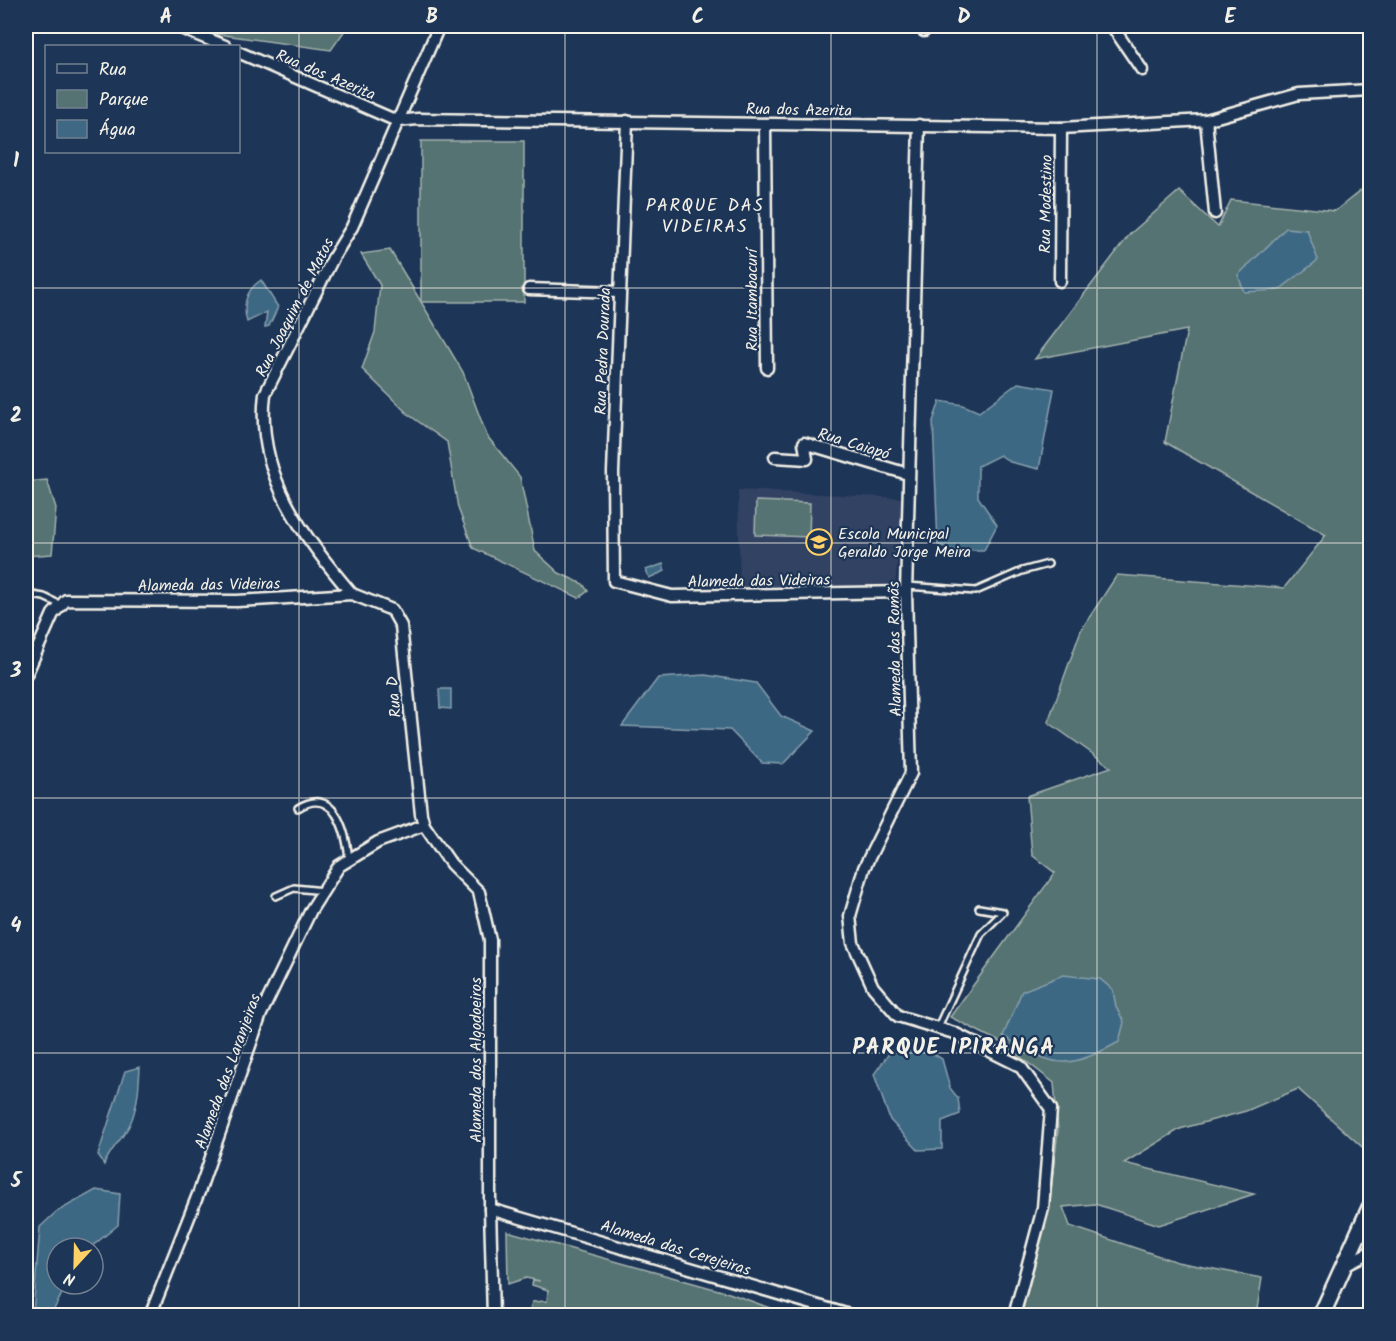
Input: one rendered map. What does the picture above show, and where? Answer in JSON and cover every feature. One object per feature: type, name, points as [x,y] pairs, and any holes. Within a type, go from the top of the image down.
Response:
[{"type":"main road","points":[[1321,1316],[1371,1208]]},
{"type":"street","points":[[176,26],[223,45]]},
{"type":"street","name":"Rua Joaquim de Matos","points":[[352,594],[303,529],[275,483],[267,458],[262,418],[265,394],[327,268],[352,227],[438,26]]},
{"type":"street","points":[[1112,26],[1142,70]]},
{"type":"street","name":"Rua dos Azerita","points":[[240,53],[397,121],[418,118],[1061,128],[1206,120],[1299,94],[1371,90]]},
{"type":"street","points":[[1206,120],[1215,213]]},
{"type":"street","name":"Rua Pedra Dourada","points":[[614,581],[613,472],[627,122]]},
{"type":"street","name":"Rua Itambacurí","points":[[765,124],[767,368]]},
{"type":"street","name":"Alameda das Romãs","points":[[919,125],[908,474],[907,589],[911,773],[864,868],[850,916],[853,943],[873,987],[898,1016],[954,1034],[1020,1066],[1051,1108],[1043,1208],[1014,1316]]},
{"type":"street","name":"Rua Modestino","points":[[1060,281],[1061,128]]},
{"type":"street","points":[[529,289],[619,292]]},
{"type":"street","name":"Rua Caiapó","points":[[775,457],[807,459],[804,443],[908,474]]},
{"type":"street","name":"Alameda das Videiras","points":[[614,581],[672,597],[907,589]]},
{"type":"street","name":"Alameda das Videiras","points":[[63,603],[237,601],[352,594]]},
{"type":"street","name":"Rua D","points":[[352,594],[392,610],[401,626],[417,781],[424,825]]},
{"type":"street","points":[[26,675],[52,614],[63,603]]},
{"type":"street","name":"Alameda das Laranjeiras","points":[[150,1316],[199,1191],[261,1014],[311,910],[326,891],[331,877],[349,861],[378,842],[424,825]]},
{"type":"street","name":"Alameda dos Algodoeiros","points":[[424,825],[450,864],[479,892],[490,940],[490,1209],[493,1316]]},
{"type":"street","name":"Alameda das Cerejeiras","points":[[490,1209],[853,1316]]},
{"type":"street","points":[[1344,1265],[1371,1252]]},
{"type":"lane","points":[[907,589],[976,591],[1022,571],[1048,564]]},
{"type":"lane","points":[[26,594],[63,603]]},
{"type":"lane","points":[[298,808],[307,802],[323,802],[333,807],[346,838],[349,861]]},
{"type":"lane","points":[[276,896],[294,888],[326,891]]},
{"type":"lane","points":[[938,1029],[981,934],[1003,912],[979,908]]},
{"type":"shaded area","name":"Escola Municipal Geraldo Jorge Meira","points":[[738,490],[903,498],[895,586],[740,588]]},
{"type":"green space","points":[[161,26],[348,26],[331,50]]},
{"type":"green space","points":[[421,141],[524,141],[524,302],[421,302]]},
{"type":"green space","points":[[1370,183],[1370,1154],[1298,1089],[1246,1111],[1180,1129],[1124,1163],[1254,1194],[1159,1225],[1095,1204],[1063,1207],[1070,1226],[1177,1262],[1262,1278],[1256,1315],[1019,1315],[1049,1208],[1058,1130],[1054,1083],[1004,1044],[950,1017],[1055,873],[1032,855],[1027,796],[1111,767],[1048,722],[1081,630],[1117,575],[1284,588],[1326,535],[1165,442],[1187,330],[1035,359],[1130,234],[1179,191],[1218,227],[1231,200],[1335,211]]},
{"type":"green space","points":[[390,250],[463,372],[487,436],[520,477],[535,551],[559,573],[583,584],[588,591],[579,598],[473,548],[458,508],[447,442],[409,415],[362,369],[375,332],[380,285],[361,254]]},
{"type":"green space","points":[[47,480],[56,508],[52,554],[26,556],[26,482]]},
{"type":"green space","points":[[756,501],[810,503],[809,537],[755,535]]},
{"type":"green space","points":[[507,1231],[729,1293],[789,1315],[534,1315],[534,1311],[530,1310],[532,1302],[547,1301],[548,1290],[532,1285],[533,1280],[540,1281],[526,1278],[508,1284]]},
{"type":"water","points":[[1286,228],[1307,230],[1318,260],[1279,290],[1244,292],[1238,275]]},
{"type":"water","points":[[261,280],[278,307],[269,326],[265,327],[267,312],[247,322],[245,309],[246,298]]},
{"type":"water","points":[[1018,383],[1054,389],[1039,469],[1010,462],[1000,455],[978,466],[978,497],[997,525],[984,550],[953,550],[938,545],[933,421],[940,401],[963,405],[979,412]]},
{"type":"water","points":[[663,564],[665,571],[649,578],[646,570]]},
{"type":"water","points":[[705,675],[756,683],[781,716],[815,731],[783,764],[762,763],[730,730],[622,726],[658,678]]},
{"type":"water","points":[[439,689],[451,689],[451,709],[440,708]]},
{"type":"water","points":[[1063,975],[1100,979],[1113,990],[1116,1007],[1124,1022],[1119,1042],[1085,1058],[1060,1062],[1035,1054],[1003,1036],[1022,991]]},
{"type":"water","points":[[909,1042],[942,1059],[950,1088],[958,1098],[960,1114],[942,1121],[942,1149],[918,1150],[890,1120],[874,1074],[890,1052]]},
{"type":"water","points":[[140,1067],[138,1096],[133,1117],[104,1165],[98,1155],[125,1071]]},
{"type":"water","points":[[96,1190],[120,1194],[118,1225],[105,1236],[45,1236],[45,1296],[61,1296],[51,1315],[36,1315],[33,1312],[40,1227],[56,1212]]},
{"type":"place","name":"Escola Municipal Geraldo Jorge Meira","points":[[819,542]]},
{"type":"district","name":"PARQUE DAS VIDEIRAS","points":[[705,215]]},
{"type":"district","name":"PARQUE IPIRANGA","points":[[954,1046]]}]
